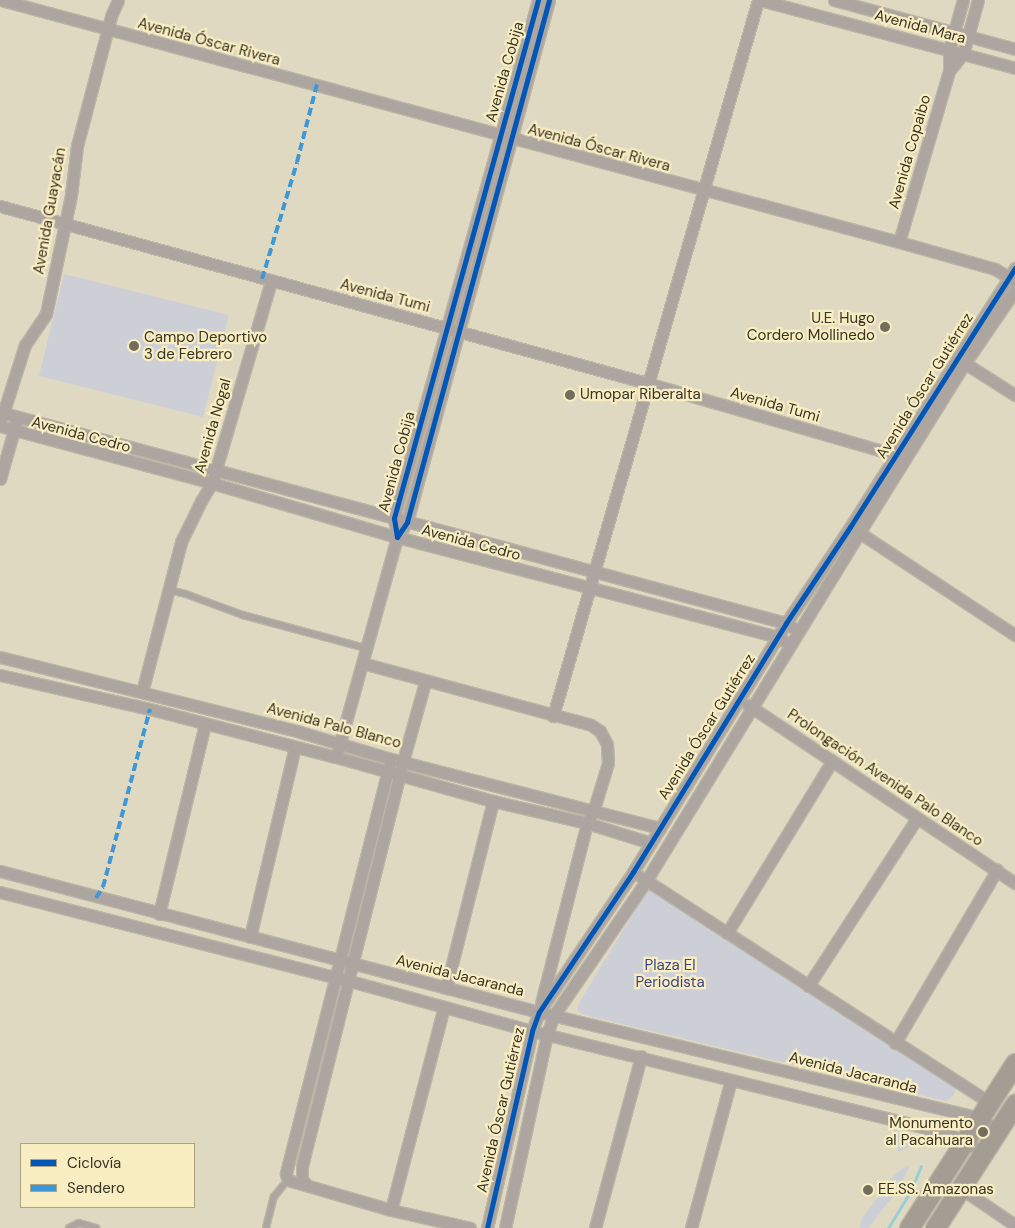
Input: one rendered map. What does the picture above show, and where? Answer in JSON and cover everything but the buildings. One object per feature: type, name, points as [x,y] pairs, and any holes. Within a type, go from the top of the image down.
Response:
[{"type":"main road","points":[[909,1228],[1015,1063]]},
{"type":"main road","points":[[934,1228],[1015,1104]]},
{"type":"street","name":"Avenida Óscar Rivera","points":[[1,0],[108,27],[899,242],[1013,275]]},
{"type":"street","name":"Avenida Guayacán","points":[[1,418],[25,345],[46,314],[77,146],[108,27],[118,0]]},
{"type":"street","name":"Avenida Cobija","points":[[397,537],[394,518],[538,0]]},
{"type":"street","name":"Avenida Cobija","points":[[336,757],[397,537],[407,522],[549,0]]},
{"type":"street","name":"Avenida Mara","points":[[759,0],[1015,68]]},
{"type":"street","points":[[553,716],[702,189],[759,0]]},
{"type":"street","name":"Avenida Mara","points":[[834,0],[1015,49]]},
{"type":"street","name":"Avenida Copaibo","points":[[899,242],[949,71],[949,50],[963,0]]},
{"type":"street","name":"Avenida Copaibo","points":[[949,71],[963,54],[978,0]]},
{"type":"street","name":"Avenida Tumi","points":[[0,206],[647,383],[882,451],[899,461]]},
{"type":"street","name":"Avenida Óscar Gutiérrez","points":[[487,1228],[538,1012],[633,872],[786,623],[855,530],[1013,275]]},
{"type":"street","name":"Avenida Nogal","points":[[142,692],[181,542],[212,483],[271,281]]},
{"type":"street","name":"Avenida Óscar Gutiérrez","points":[[961,360],[1015,290]]},
{"type":"street","points":[[961,360],[1015,395]]},
{"type":"street","points":[[0,479],[18,416]]},
{"type":"street","name":"Avenida Cedro","points":[[1,418],[18,416],[216,469],[786,623],[800,632]]},
{"type":"street","name":"Avenida Cedro","points":[[1,418],[14,430],[212,483],[397,537],[778,637],[791,646]]},
{"type":"street","points":[[855,530],[1015,636]]},
{"type":"street","name":"Avenida Óscar Gutiérrez","points":[[505,1228],[547,1034],[554,1015],[646,881],[800,632],[855,530]]},
{"type":"street","name":"Avenida Palo Blanco","points":[[0,658],[142,692],[391,759],[660,828]]},
{"type":"street","points":[[362,663],[425,682],[591,726],[600,731],[607,744],[608,763],[588,823],[538,1012]]},
{"type":"street","name":"Avenida Palo Blanco","points":[[0,675],[336,757],[493,801],[588,823],[651,843]]},
{"type":"street","points":[[305,1183],[302,1180],[302,1166],[350,981],[401,776],[403,761],[425,682]]},
{"type":"street","name":"Prolongación Avenida Palo Blanco","points":[[739,698],[1015,883]]},
{"type":"street","points":[[159,914],[205,724]]},
{"type":"street","points":[[250,937],[296,747]]},
{"type":"street","points":[[391,759],[339,961],[287,1177],[391,1210],[470,1228]]},
{"type":"street","points":[[727,933],[832,761]]},
{"type":"street","points":[[446,988],[493,801]]},
{"type":"street","points":[[808,986],[917,818]]},
{"type":"street","points":[[895,1043],[997,870]]},
{"type":"street","name":"Avenida Jacaranda","points":[[0,871],[96,898],[538,1012],[979,1118],[998,1130]]},
{"type":"street","points":[[633,872],[989,1102]]},
{"type":"street","points":[[0,892],[91,917],[350,981],[532,1031],[641,1056],[943,1132],[964,1140],[984,1152]]},
{"type":"street","points":[[91,917],[96,898]]},
{"type":"street","points":[[391,1210],[444,1007]]},
{"type":"street","points":[[595,1228],[641,1056]]},
{"type":"street","points":[[690,1228],[731,1080]]},
{"type":"street","points":[[960,1188],[1015,1225]]},
{"type":"lane","points":[[168,590],[186,594],[243,614],[365,648]]},
{"type":"lane","points":[[266,1228],[274,1197],[287,1177]]},
{"type":"lane","points":[[69,1228],[79,1223],[96,1228]]},
{"type":"green space","name":"Campo Deportivo 3 de Febrero","points":[[64,274],[229,315],[203,417],[39,376]]},
{"type":"green space","name":"Plaza El Periodista","points":[[647,891],[653,891],[956,1087],[954,1095],[946,1101],[584,1015],[577,1010],[580,1001]]},
{"type":"green space","points":[[894,1129],[925,1139],[899,1152],[893,1142],[896,1139],[893,1135]]},
{"type":"green space","points":[[910,1166],[898,1190],[868,1228],[860,1228],[862,1218],[879,1196],[886,1183],[904,1167]]},
{"type":"waterway","points":[[888,1228],[910,1192],[921,1166]]},
{"type":"marked path","points":[[262,279],[297,162],[317,84]]},
{"type":"marked path","points":[[96,898],[103,887],[150,709]]},
{"type":"cycle path","points":[[538,0],[394,518],[397,537],[407,522],[549,0]]},
{"type":"cycle path","points":[[487,1228],[532,1031],[539,1012],[633,872],[786,623],[850,527],[1015,268]]},
{"type":"place","name":"U.E. Hugo Cordero Mollinedo","points":[[885,327]]},
{"type":"place","name":"Campo Deportivo 3 de Febrero","points":[[134,346]]},
{"type":"place","name":"Umopar Riberalta","points":[[570,395]]},
{"type":"place","name":"Monumento al Pacahuara","points":[[983,1132]]},
{"type":"place","name":"EE.SS. Amazonas","points":[[868,1190]]}]
